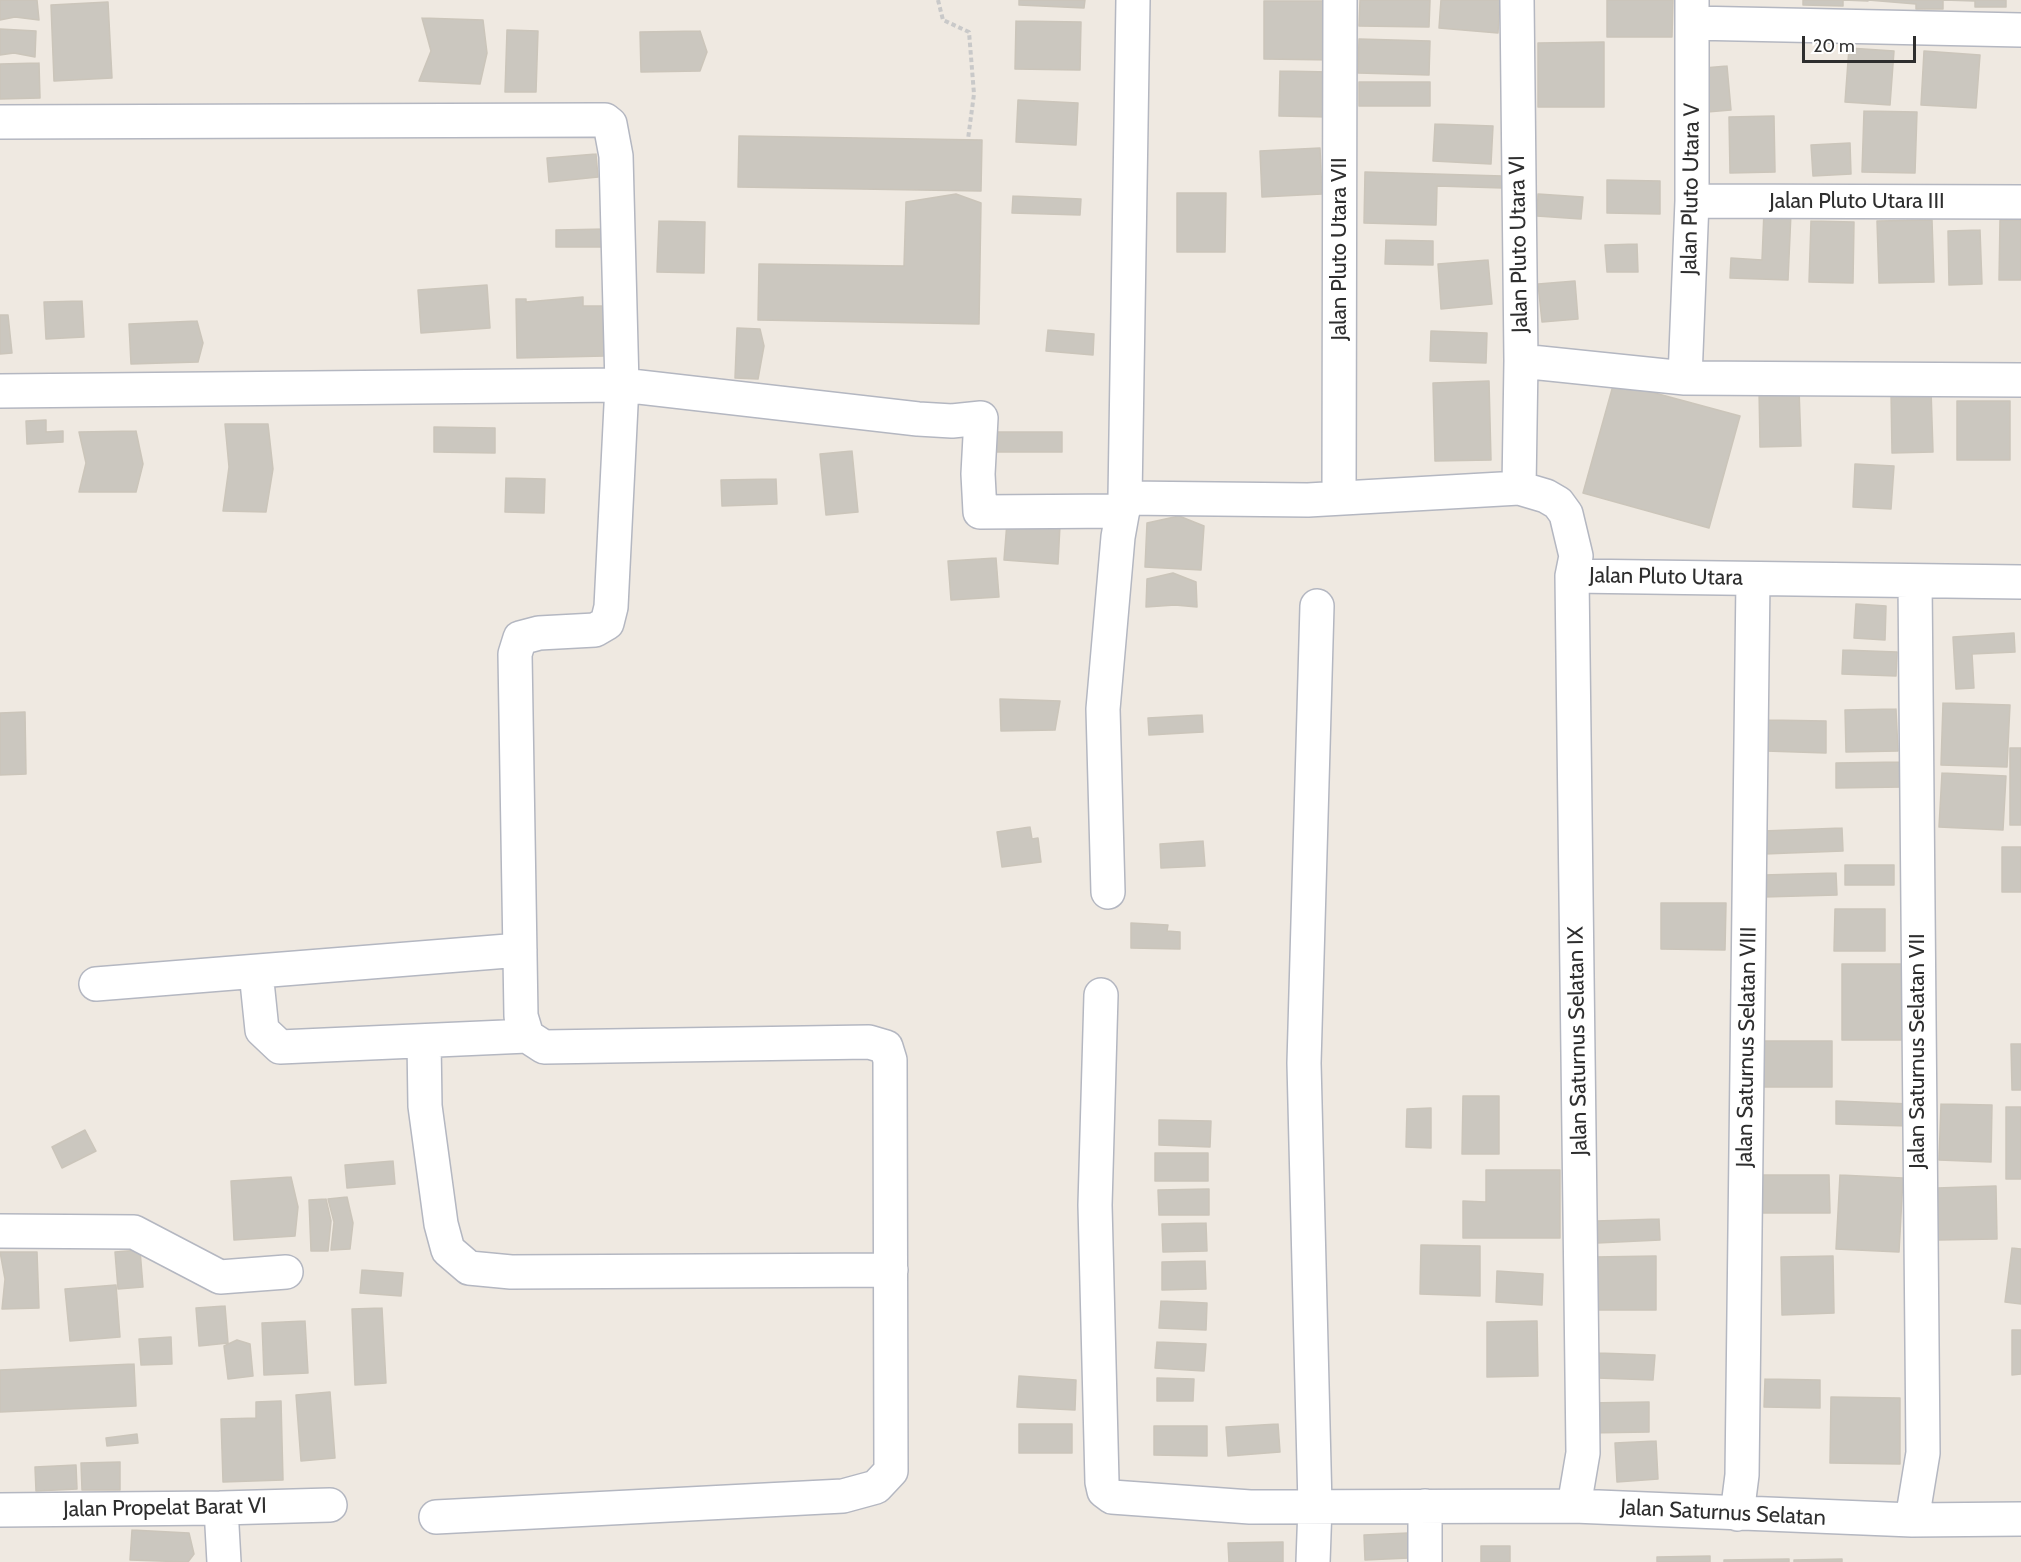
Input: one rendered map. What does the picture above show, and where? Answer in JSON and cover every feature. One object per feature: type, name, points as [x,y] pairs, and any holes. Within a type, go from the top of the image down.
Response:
[{"type":"street","points":[[1108,892],[1103,709],[1118,537],[1124,505],[1133,0]]},
{"type":"street","name":"Jalan Pluto Utara VII","points":[[1339,498],[1340,0]]},
{"type":"street","name":"Jalan Pluto Utara VI","points":[[1517,0],[1521,361],[1519,488]]},
{"type":"street","points":[[1692,12],[2021,30]]},
{"type":"street","name":"Jalan Pluto Utara V","points":[[1685,378],[1692,201],[1692,12]]},
{"type":"street","points":[[0,122],[605,120],[610,124],[616,156],[622,385],[611,607],[607,623],[595,630],[539,633],[520,638],[516,654],[521,1016],[527,1036]]},
{"type":"street","name":"Jalan Pluto Utara III","points":[[1692,201],[2021,202]]},
{"type":"street","points":[[1521,361],[1685,378],[2021,380]]},
{"type":"street","points":[[0,391],[622,385]]},
{"type":"street","name":"Jalan Pluto Utara","points":[[622,385],[918,419],[952,421],[981,418],[978,474],[980,512],[1339,498],[1519,488],[1546,496],[1558,503],[1566,514],[1576,556],[1572,576],[2021,582]]},
{"type":"street","name":"Jalan Saturnus Selatan IX","points":[[1572,576],[1583,1453],[1575,1506]]},
{"type":"street","name":"Jalan Saturnus Selatan VIII","points":[[1737,1514],[1742,1475],[1753,579]]},
{"type":"street","name":"Jalan Saturnus Selatan VII","points":[[1912,1520],[1923,1453],[1919,1261],[1915,581]]},
{"type":"street","points":[[1313,1562],[1315,1506],[1304,1063],[1317,606]]},
{"type":"street","points":[[96,984],[520,950]]},
{"type":"street","points":[[256,972],[262,1030],[280,1047],[527,1036],[544,1047],[869,1042],[886,1047],[890,1060],[891,1471],[876,1487],[843,1497],[436,1517]]},
{"type":"street","name":"Jalan Saturnus Selatan","points":[[1101,995],[1095,1205],[1101,1482],[1104,1491],[1112,1497],[1250,1506],[1575,1506],[1912,1520],[2021,1519]]},
{"type":"street","points":[[424,1041],[425,1106],[441,1224],[448,1251],[469,1268],[511,1272],[891,1270]]},
{"type":"street","points":[[0,1231],[134,1232],[220,1277],[286,1272]]},
{"type":"street","name":"Jalan Propelat Barat VI","points":[[0,1510],[330,1505]]},
{"type":"street","points":[[1425,1506],[1425,1562]]},
{"type":"street","points":[[221,1508],[224,1562]]},
{"type":"path","points":[[938,0],[943,20],[969,32],[974,94],[968,139]]},
{"type":"building","points":[[0,0],[37,0],[39,20],[15,17],[0,20]]},
{"type":"building","points":[[1019,0],[1085,0],[1084,8],[1019,5]]},
{"type":"building","points":[[1360,0],[1430,0],[1429,27],[1359,26]]},
{"type":"building","points":[[1441,0],[1500,0],[1498,33],[1439,28]]},
{"type":"building","points":[[1607,0],[1673,0],[1672,37],[1607,37]]},
{"type":"building","points":[[1803,0],[1843,0],[1843,6],[1803,5]]},
{"type":"building","points":[[1868,0],[1943,0],[1943,9],[1916,9],[1916,4]]},
{"type":"building","points":[[1943,0],[2006,0],[2006,7],[1975,7],[1975,1]]},
{"type":"building","points":[[1264,1],[1335,1],[1334,60],[1264,59]]},
{"type":"building","points":[[108,2],[112,78],[54,81],[51,5]]},
{"type":"building","points":[[422,18],[483,20],[487,53],[480,84],[419,81],[431,51]]},
{"type":"building","points":[[1016,21],[1081,22],[1080,70],[1015,69]]},
{"type":"building","points":[[0,29],[36,31],[35,57],[14,53],[0,55]]},
{"type":"building","points":[[507,30],[538,31],[536,92],[505,92]]},
{"type":"building","points":[[700,31],[707,52],[700,71],[641,72],[640,32]]},
{"type":"building","points":[[1359,39],[1430,41],[1429,75],[1358,73]]},
{"type":"building","points":[[1604,42],[1604,107],[1538,107],[1538,43]]},
{"type":"building","points":[[1849,48],[1894,51],[1890,105],[1845,102]]},
{"type":"building","points":[[1924,51],[1980,55],[1976,108],[1921,105]]},
{"type":"building","points":[[39,63],[40,98],[0,99],[0,64]]},
{"type":"building","points":[[1727,66],[1731,110],[1707,112],[1704,68]]},
{"type":"building","points":[[1280,71],[1331,72],[1329,117],[1279,116]]},
{"type":"building","points":[[1359,82],[1430,82],[1430,106],[1359,106]]},
{"type":"building","points":[[1018,100],[1078,103],[1076,145],[1016,142]]},
{"type":"building","points":[[1864,111],[1917,112],[1915,173],[1862,172]]},
{"type":"building","points":[[1774,116],[1775,172],[1730,173],[1729,117]]},
{"type":"building","points":[[1435,124],[1493,126],[1491,164],[1433,161]]},
{"type":"building","points":[[739,136],[982,140],[981,191],[738,187]]},
{"type":"building","points":[[1850,143],[1851,174],[1813,176],[1811,145]]},
{"type":"building","points":[[1320,148],[1322,194],[1262,197],[1260,151]]},
{"type":"building","points":[[596,154],[598,177],[549,182],[547,158]]},
{"type":"building","points":[[1365,172],[1503,176],[1503,188],[1437,186],[1436,225],[1364,223]]},
{"type":"building","points":[[1607,180],[1660,181],[1660,214],[1607,213]]},
{"type":"building","points":[[1177,193],[1226,193],[1225,252],[1177,252]]},
{"type":"building","points":[[956,194],[981,203],[979,324],[758,320],[759,264],[904,266],[906,202]]},
{"type":"building","points":[[1538,194],[1583,197],[1581,219],[1537,216]]},
{"type":"building","points":[[1013,196],[1081,199],[1080,215],[1012,213]]},
{"type":"building","points":[[1764,211],[1791,213],[1788,280],[1730,278],[1731,258],[1762,260]]},
{"type":"building","points":[[1932,220],[1934,282],[1879,283],[1877,221]]},
{"type":"building","points":[[2000,220],[2021,220],[2021,280],[1999,280]]},
{"type":"building","points":[[659,221],[705,222],[704,273],[657,272]]},
{"type":"building","points":[[1811,221],[1854,222],[1853,283],[1809,282]]},
{"type":"building","points":[[606,229],[606,247],[556,247],[556,230]]},
{"type":"building","points":[[1980,230],[1982,284],[1949,285],[1948,231]]},
{"type":"building","points":[[1386,240],[1433,241],[1433,265],[1385,264]]},
{"type":"building","points":[[1637,244],[1638,272],[1607,272],[1605,245]]},
{"type":"building","points":[[1488,260],[1492,304],[1441,309],[1438,264]]},
{"type":"building","points":[[1575,281],[1578,319],[1542,322],[1538,284]]},
{"type":"building","points":[[487,285],[490,328],[421,333],[418,290]]},
{"type":"building","points":[[583,297],[583,306],[603,306],[605,356],[517,358],[516,299],[526,299],[526,302]]},
{"type":"building","points":[[82,301],[84,337],[46,339],[44,302]]},
{"type":"building","points":[[0,315],[8,315],[12,353],[0,354]]},
{"type":"building","points":[[197,321],[203,343],[198,362],[131,364],[129,324]]},
{"type":"building","points":[[737,328],[760,329],[764,346],[758,379],[735,378]]},
{"type":"building","points":[[1048,330],[1094,334],[1093,355],[1046,351]]},
{"type":"building","points":[[1431,331],[1487,333],[1486,363],[1430,361]]},
{"type":"building","points":[[1489,381],[1491,460],[1435,461],[1433,383]]},
{"type":"building","points":[[1614,382],[1740,416],[1709,528],[1583,493]]},
{"type":"building","points":[[1759,389],[1799,389],[1801,446],[1760,447]]},
{"type":"building","points":[[1931,389],[1933,452],[1892,453],[1891,391]]},
{"type":"building","points":[[1957,401],[2010,401],[2010,460],[1957,460]]},
{"type":"building","points":[[46,420],[46,432],[63,431],[63,442],[27,444],[26,421]]},
{"type":"building","points":[[225,424],[268,424],[273,469],[266,512],[223,511],[229,467]]},
{"type":"building","points":[[434,427],[495,428],[495,453],[434,452]]},
{"type":"building","points":[[136,431],[143,464],[136,492],[79,492],[86,463],[79,432]]},
{"type":"building","points":[[983,432],[1062,432],[1062,452],[984,452]]},
{"type":"building","points":[[852,451],[858,512],[826,515],[820,454]]},
{"type":"building","points":[[1855,464],[1894,466],[1891,509],[1853,507]]},
{"type":"building","points":[[506,478],[545,479],[544,513],[505,512]]},
{"type":"building","points":[[776,479],[777,504],[722,506],[721,480]]},
{"type":"building","points":[[1179,516],[1204,526],[1201,570],[1145,567],[1147,523]]},
{"type":"building","points":[[1007,522],[1060,525],[1058,564],[1004,560]]},
{"type":"building","points":[[996,558],[999,597],[951,600],[948,561]]},
{"type":"building","points":[[1173,573],[1196,582],[1197,607],[1175,605],[1146,607],[1147,579]]},
{"type":"building","points":[[1856,604],[1886,606],[1885,640],[1854,638]]},
{"type":"building","points":[[2014,633],[2015,652],[1972,654],[1974,688],[1956,689],[1953,637]]},
{"type":"building","points":[[1843,650],[1897,652],[1896,676],[1842,674]]},
{"type":"building","points":[[1000,699],[1060,701],[1055,730],[1001,731]]},
{"type":"building","points":[[1943,703],[2010,705],[2007,767],[1941,765]]},
{"type":"building","points":[[1896,709],[1898,751],[1846,752],[1845,710]]},
{"type":"building","points":[[25,712],[26,774],[0,775],[0,713]]},
{"type":"building","points":[[1202,715],[1203,732],[1149,735],[1148,718]]},
{"type":"building","points":[[1767,720],[1826,721],[1826,753],[1766,751]]},
{"type":"building","points":[[2010,748],[2021,748],[2021,825],[2010,825]]},
{"type":"building","points":[[1902,762],[1903,787],[1836,788],[1836,763]]},
{"type":"building","points":[[1942,773],[2006,776],[2003,830],[1939,827]]},
{"type":"building","points":[[1030,827],[1032,839],[1038,838],[1041,862],[1002,867],[997,832]]},
{"type":"building","points":[[1842,828],[1843,851],[1764,854],[1763,831]]},
{"type":"building","points":[[1203,841],[1205,866],[1161,868],[1160,844]]},
{"type":"building","points":[[2002,847],[2021,847],[2021,892],[2002,892]]},
{"type":"building","points":[[1845,865],[1894,865],[1894,885],[1845,885]]},
{"type":"building","points":[[1836,873],[1837,895],[1763,897],[1763,875]]},
{"type":"building","points":[[1661,903],[1726,903],[1725,950],[1661,949]]},
{"type":"building","points":[[1835,909],[1885,909],[1885,951],[1834,951]]},
{"type":"building","points":[[1131,923],[1168,925],[1167,931],[1180,932],[1180,949],[1131,948]]},
{"type":"building","points":[[1842,964],[1903,964],[1904,1040],[1842,1040]]},
{"type":"building","points":[[1763,1041],[1832,1041],[1832,1087],[1764,1087]]},
{"type":"building","points":[[2011,1044],[2021,1044],[2021,1090],[2012,1090]]},
{"type":"building","points":[[1463,1096],[1499,1096],[1499,1154],[1462,1154]]},
{"type":"building","points":[[1836,1101],[1910,1104],[1909,1126],[1836,1124]]},
{"type":"building","points":[[1941,1104],[1992,1105],[1991,1162],[1939,1160]]},
{"type":"building","points":[[2006,1107],[2021,1107],[2021,1179],[2006,1179]]},
{"type":"building","points":[[1431,1108],[1431,1148],[1406,1147],[1407,1109]]},
{"type":"building","points":[[1159,1120],[1211,1121],[1210,1147],[1159,1145]]},
{"type":"building","points":[[85,1130],[96,1151],[62,1168],[52,1147]]},
{"type":"building","points":[[1155,1153],[1208,1153],[1208,1181],[1155,1181]]},
{"type":"building","points":[[393,1161],[395,1184],[347,1188],[345,1165]]},
{"type":"building","points":[[1486,1170],[1560,1170],[1560,1238],[1463,1238],[1463,1201],[1486,1202]]},
{"type":"building","points":[[1761,1175],[1829,1175],[1830,1213],[1760,1213]]},
{"type":"building","points":[[1840,1175],[1903,1178],[1899,1252],[1836,1249]]},
{"type":"building","points":[[291,1177],[298,1207],[295,1236],[234,1240],[231,1181]]},
{"type":"building","points":[[1996,1186],[1997,1239],[1938,1240],[1937,1188]]},
{"type":"building","points":[[1209,1189],[1209,1215],[1159,1215],[1158,1190]]},
{"type":"building","points":[[347,1197],[353,1223],[350,1249],[331,1250],[334,1222],[328,1199]]},
{"type":"building","points":[[326,1199],[331,1221],[328,1251],[311,1251],[309,1200]]},
{"type":"building","points":[[1659,1219],[1660,1240],[1597,1243],[1596,1221]]},
{"type":"building","points":[[1206,1223],[1207,1251],[1163,1252],[1162,1224]]},
{"type":"building","points":[[1421,1245],[1480,1246],[1480,1296],[1420,1294]]},
{"type":"building","points":[[2012,1248],[2021,1249],[2021,1304],[2005,1302]]},
{"type":"building","points":[[140,1250],[143,1287],[118,1289],[115,1252]]},
{"type":"building","points":[[0,1252],[37,1252],[39,1308],[2,1309],[5,1279]]},
{"type":"building","points":[[1656,1256],[1656,1310],[1594,1310],[1594,1257]]},
{"type":"building","points":[[1833,1256],[1834,1313],[1782,1315],[1781,1257]]},
{"type":"building","points":[[1205,1261],[1206,1289],[1162,1290],[1162,1262]]},
{"type":"building","points":[[362,1270],[403,1273],[401,1296],[360,1293]]},
{"type":"building","points":[[1497,1271],[1543,1274],[1542,1305],[1496,1302]]},
{"type":"building","points":[[116,1285],[120,1337],[70,1341],[65,1289]]},
{"type":"building","points":[[1161,1301],[1207,1303],[1206,1330],[1159,1328]]},
{"type":"building","points":[[225,1306],[228,1343],[199,1346],[196,1308]]},
{"type":"building","points":[[382,1308],[386,1383],[355,1385],[352,1309]]},
{"type":"building","points":[[305,1321],[308,1373],[264,1375],[262,1323]]},
{"type":"building","points":[[1537,1321],[1538,1376],[1487,1377],[1487,1322]]},
{"type":"building","points":[[2012,1330],[2021,1330],[2021,1374],[2012,1375]]},
{"type":"building","points":[[171,1337],[172,1364],[141,1365],[139,1339]]},
{"type":"building","points":[[237,1340],[250,1344],[253,1376],[228,1379],[224,1346]]},
{"type":"building","points":[[1157,1342],[1206,1344],[1204,1371],[1155,1368]]},
{"type":"building","points":[[1598,1353],[1655,1355],[1653,1380],[1597,1378]]},
{"type":"building","points":[[134,1364],[136,1406],[0,1412],[0,1370]]},
{"type":"building","points":[[1019,1376],[1076,1380],[1075,1410],[1017,1407]]},
{"type":"building","points":[[1157,1378],[1194,1379],[1193,1401],[1157,1401]]},
{"type":"building","points":[[1765,1379],[1820,1380],[1820,1408],[1764,1407]]},
{"type":"building","points":[[330,1392],[335,1458],[301,1461],[296,1395]]},
{"type":"building","points":[[1831,1397],[1900,1398],[1900,1464],[1830,1463]]},
{"type":"building","points":[[281,1401],[283,1480],[223,1482],[221,1419],[256,1418],[256,1402]]},
{"type":"building","points":[[1649,1402],[1649,1432],[1587,1433],[1587,1403]]},
{"type":"building","points":[[1019,1424],[1072,1424],[1072,1453],[1019,1453]]},
{"type":"building","points":[[1278,1424],[1280,1452],[1228,1456],[1226,1427]]},
{"type":"building","points":[[1154,1426],[1207,1426],[1207,1456],[1154,1455]]},
{"type":"building","points":[[137,1434],[138,1443],[107,1446],[106,1438]]},
{"type":"building","points":[[1656,1441],[1658,1479],[1617,1482],[1615,1443]]},
{"type":"building","points":[[120,1462],[120,1490],[82,1490],[81,1463]]},
{"type":"building","points":[[76,1465],[77,1489],[36,1491],[35,1467]]},
{"type":"building","points":[[132,1530],[189,1533],[194,1554],[188,1562],[130,1560]]},
{"type":"building","points":[[1408,1533],[1409,1558],[1365,1560],[1364,1535]]},
{"type":"building","points":[[1283,1542],[1283,1562],[1229,1562],[1228,1543]]},
{"type":"building","points":[[1481,1546],[1510,1546],[1510,1562],[1481,1562]]},
{"type":"building","points":[[1710,1556],[1710,1562],[1657,1562],[1657,1557]]},
{"type":"building","points":[[1789,1559],[1789,1562],[1724,1562],[1724,1560]]},
{"type":"building","points":[[1842,1559],[1842,1562],[1794,1562],[1794,1560]]}]
